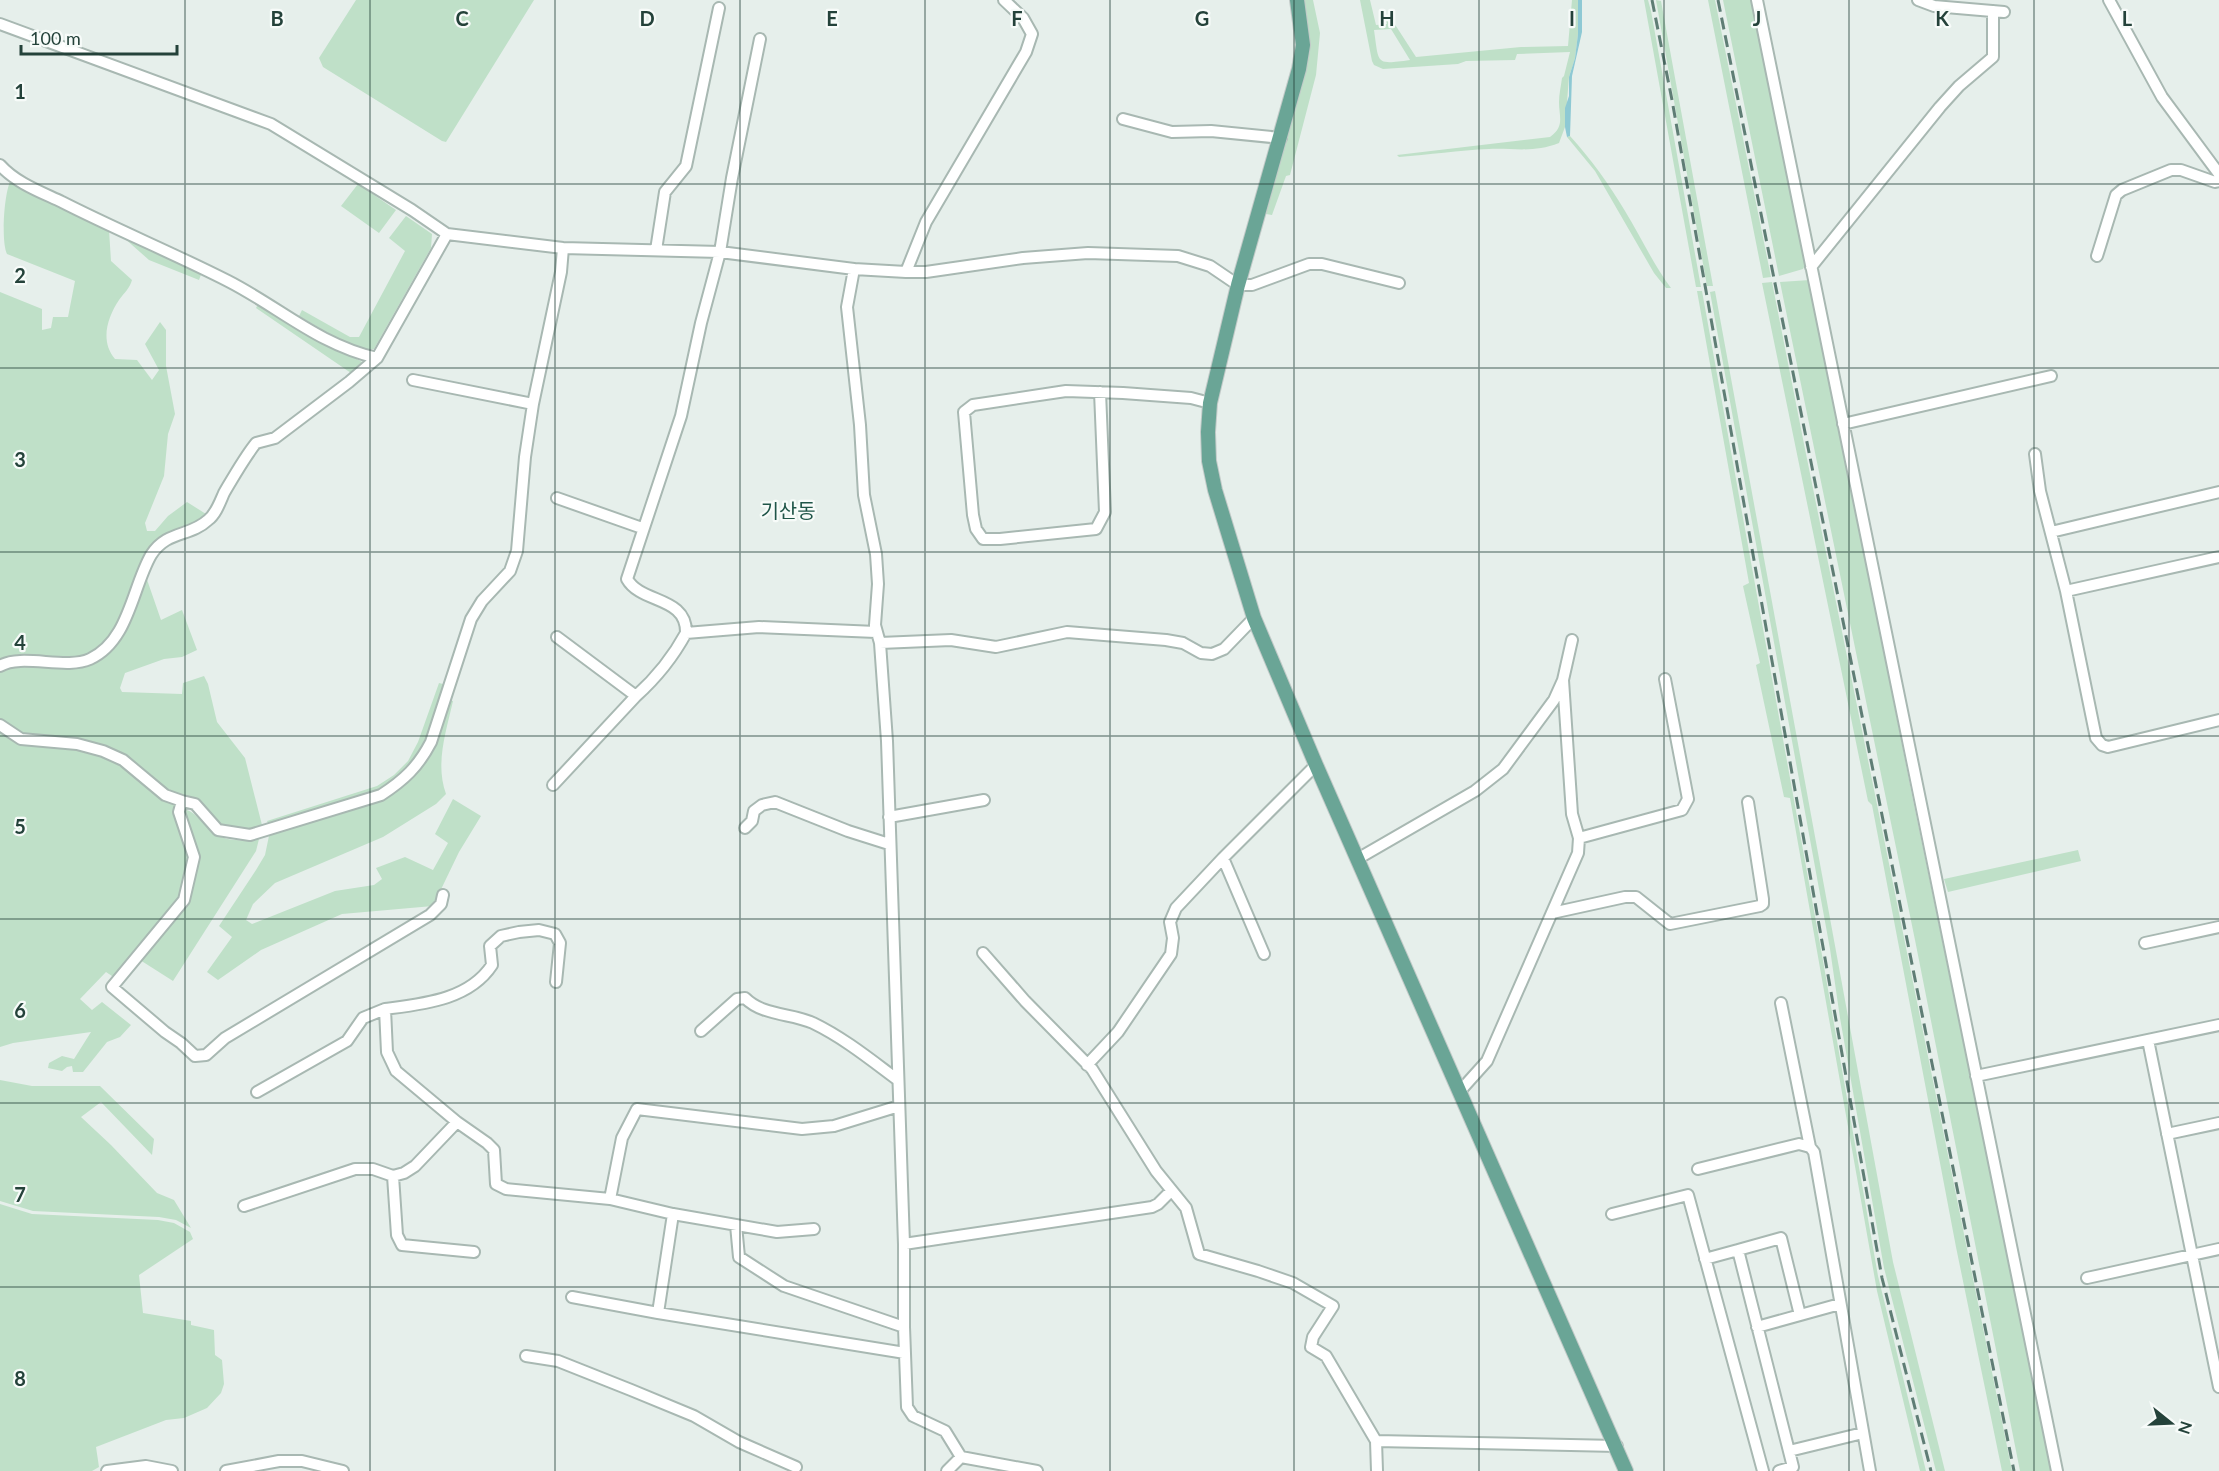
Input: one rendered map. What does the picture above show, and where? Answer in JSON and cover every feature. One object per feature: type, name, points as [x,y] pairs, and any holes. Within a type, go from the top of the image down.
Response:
[{"type":"main road","points":[[1297,0],[1303,45],[1299,69],[1238,285],[1210,403],[1209,461],[1215,490],[1254,618],[1316,765],[1359,858],[1626,1471]]},
{"type":"street","points":[[906,272],[926,222],[1026,52],[1032,34],[1023,18],[1004,0]]},
{"type":"street","points":[[1757,0],[2057,1471]]},
{"type":"street","points":[[1811,267],[1940,107],[1959,86],[1993,57],[1998,12],[1934,6],[1918,0]]},
{"type":"street","points":[[2109,0],[2162,97],[2219,174]]},
{"type":"street","points":[[656,250],[665,192],[686,166],[719,8]]},
{"type":"street","points":[[0,24],[271,124],[412,210],[447,234],[563,248],[720,252],[854,269],[906,272],[926,272],[1023,258],[1088,253],[1178,256],[1210,266],[1238,285],[1252,285],[1309,264],[1322,264],[1399,284]]},
{"type":"street","points":[[553,785],[649,684],[678,648],[686,633],[687,622],[680,612],[632,588],[627,579],[681,416],[701,323],[720,252],[732,178],[760,39]]},
{"type":"street","points":[[1123,119],[1172,132],[1211,131],[1281,138]]},
{"type":"street","points":[[0,165],[22,182],[131,236],[181,257],[257,296],[320,337],[347,350],[377,358]]},
{"type":"street","points":[[2097,256],[2116,195],[2122,190],[2171,170],[2181,170],[2219,181]]},
{"type":"street","points":[[0,666],[17,662],[89,660],[104,650],[118,635],[140,576],[157,547],[170,537],[201,526],[211,519],[232,479],[256,443],[275,438],[350,382],[377,358],[447,234]]},
{"type":"street","points":[[0,725],[21,739],[77,744],[103,751],[123,760],[165,795],[195,804],[218,830],[250,835],[381,795],[400,783],[422,761],[431,742],[471,619],[482,601],[510,571],[517,551],[525,457],[561,272],[563,248]]},
{"type":"street","points":[[854,269],[847,307],[860,425],[864,495],[873,535],[878,584],[876,632],[880,643],[887,741],[904,1244],[907,1407],[913,1416],[945,1431],[961,1457],[1037,1471]]},
{"type":"street","points":[[1843,424],[2051,376]]},
{"type":"street","points":[[413,380],[534,404]]},
{"type":"street","points":[[1100,392],[1105,512],[1096,529],[983,539],[976,529],[973,515],[963,412],[973,405],[1005,398],[1066,391],[1100,392],[1191,398],[1210,403]]},
{"type":"street","points":[[2035,454],[2040,491],[2066,591],[2096,738],[2102,745],[2108,747],[2219,720]]},
{"type":"street","points":[[2050,532],[2219,492]]},
{"type":"street","points":[[557,498],[642,528]]},
{"type":"street","points":[[2066,591],[2219,557]]},
{"type":"street","points":[[880,643],[951,640],[996,647],[1067,632],[1166,640],[1183,644],[1201,654],[1212,654],[1224,649],[1254,618]]},
{"type":"street","points":[[686,633],[759,627],[876,632]]},
{"type":"street","points":[[557,637],[636,696]]},
{"type":"street","points":[[1359,858],[1475,791],[1503,769],[1554,700],[1563,680],[1572,640]]},
{"type":"street","points":[[1460,1091],[1487,1061],[1578,853],[1579,838],[1572,814],[1563,680]]},
{"type":"street","points":[[1579,838],[1682,810],[1689,799],[1665,680]]},
{"type":"street","points":[[1087,1065],[1118,1032],[1171,954],[1173,938],[1170,922],[1176,908],[1316,765]]},
{"type":"street","points":[[889,817],[984,800]]},
{"type":"street","points":[[182,801],[178,812],[194,857],[184,900],[112,987],[195,1056],[206,1055],[225,1038],[430,915],[441,904],[442,895]]},
{"type":"street","points":[[745,828],[752,821],[754,811],[762,805],[775,802],[889,844]]},
{"type":"street","points":[[1552,912],[1625,897],[1636,897],[1670,924],[1760,906],[1763,899],[1748,802]]},
{"type":"street","points":[[1223,858],[1264,954]]},
{"type":"street","points":[[2145,943],[2219,927]]},
{"type":"street","points":[[257,1092],[347,1041],[363,1018],[385,1009],[427,1004],[460,992],[478,982],[492,965],[490,946],[501,936],[539,930],[555,934],[560,943],[556,982]]},
{"type":"street","points":[[983,953],[1025,1001],[1087,1065],[1171,1191],[1186,1208],[1199,1254],[1258,1270],[1293,1283],[1333,1306],[1313,1337],[1311,1347],[1326,1356],[1376,1441],[1377,1471]]},
{"type":"street","points":[[701,1031],[736,999],[745,998],[752,1005],[765,1011],[795,1017],[823,1029],[858,1050],[898,1080]]},
{"type":"street","points":[[1781,1003],[1810,1147],[1817,1161],[1870,1471]]},
{"type":"street","points":[[385,1009],[387,1052],[396,1071],[494,1150],[496,1184],[507,1189],[610,1199],[673,1214],[777,1232],[814,1229]]},
{"type":"street","points":[[1976,1076],[2219,1025]]},
{"type":"street","points":[[2148,1040],[2219,1387]]},
{"type":"street","points":[[610,1199],[622,1138],[637,1109],[802,1129],[834,1126],[899,1106]]},
{"type":"street","points":[[244,1206],[355,1169],[373,1169],[393,1176],[416,1166],[457,1122]]},
{"type":"street","points":[[2167,1134],[2219,1123]]},
{"type":"street","points":[[1698,1170],[1799,1144],[1810,1147]]},
{"type":"street","points":[[393,1176],[397,1235],[402,1245],[474,1252]]},
{"type":"street","points":[[904,1244],[1152,1207],[1171,1191]]},
{"type":"street","points":[[1612,1214],[1688,1195],[1763,1471]]},
{"type":"street","points":[[658,1313],[673,1214]]},
{"type":"street","points":[[736,1225],[739,1257],[784,1286],[904,1327]]},
{"type":"street","points":[[1705,1259],[1781,1238],[1800,1315]]},
{"type":"street","points":[[2088,1278],[2219,1249]]},
{"type":"street","points":[[1738,1250],[1793,1467],[1779,1471]]},
{"type":"street","points":[[572,1297],[905,1353]]},
{"type":"street","points":[[1757,1327],[1840,1304]]},
{"type":"street","points":[[526,1356],[558,1361],[694,1416],[796,1470]]},
{"type":"street","points":[[1789,1451],[1863,1433]]},
{"type":"street","points":[[1376,1441],[1617,1446]]},
{"type":"street","points":[[947,1471],[961,1457]]},
{"type":"street","points":[[226,1471],[279,1461],[310,1462],[343,1471]]},
{"type":"street","points":[[107,1471],[146,1466],[172,1471]]},
{"type":"green space","points":[[356,0],[534,0],[446,142],[323,67],[319,58]]},
{"type":"green space","points":[[1303,0],[1313,0],[1320,33],[1316,75],[1290,175],[1286,176],[1272,215],[1266,214],[1292,118]]},
{"type":"green space","points":[[1360,0],[1370,0],[1376,25],[1387,24],[1386,19],[1394,23],[1416,57],[1521,47],[1568,46],[1572,0],[1578,0],[1578,34],[1575,58],[1569,77],[1565,127],[1559,143],[1550,146],[1399,157],[1397,155],[1550,137],[1558,129],[1560,121],[1559,102],[1562,78],[1570,52],[1517,54],[1515,60],[1466,61],[1458,64],[1383,69],[1374,65]],"holes":[[[1391,29],[1410,60],[1390,62],[1381,60],[1378,56],[1374,30]]]},
{"type":"green space","points":[[1644,0],[1648,0],[1651,11],[1701,287],[1696,287]]},
{"type":"green space","points":[[1656,0],[1661,1],[1713,286],[1707,286]]},
{"type":"green space","points":[[1708,0],[1715,0],[1771,277],[1763,278]]},
{"type":"green space","points":[[1723,0],[1751,0],[1805,265],[1803,269],[1779,276]]},
{"type":"green space","points":[[1570,136],[1613,191],[1658,270],[1671,288],[1666,288],[1654,273],[1595,171],[1567,137]]},
{"type":"green space","points":[[10,182],[109,230],[111,261],[132,280],[115,307],[109,322],[107,337],[110,352],[115,359],[137,360],[152,380],[159,370],[145,344],[160,322],[166,330],[166,366],[175,414],[168,434],[164,476],[145,523],[147,531],[155,531],[168,516],[187,502],[206,514],[200,520],[157,541],[113,636],[86,658],[0,661],[0,292],[42,309],[42,330],[51,328],[53,317],[68,317],[75,281],[7,254],[4,240],[4,218]]},
{"type":"green space","points":[[358,184],[396,210],[379,233],[341,206]]},
{"type":"green space","points":[[406,216],[432,234],[431,248],[374,349],[363,351],[352,347],[299,316],[302,310],[350,337],[359,337],[405,251],[389,238]]},
{"type":"green space","points":[[123,237],[202,272],[199,280],[149,260]]},
{"type":"green space","points":[[1810,280],[1912,795],[2052,1471],[2020,1471],[1915,940],[1780,282]]},
{"type":"green space","points":[[1772,282],[2012,1471],[2002,1471],[1956,1247],[1872,805],[1868,801],[1762,283]]},
{"type":"green space","points":[[1697,291],[1702,291],[1878,1276],[1926,1471],[1920,1471],[1877,1291],[1790,798],[1784,797],[1756,665],[1760,663],[1743,586],[1749,583]]},
{"type":"green space","points":[[1715,291],[1893,1262],[1945,1471],[1936,1471],[1884,1268],[1830,949],[1710,292]]},
{"type":"green space","points":[[259,302],[362,362],[351,373],[256,308]]},
{"type":"green space","points":[[144,571],[161,620],[182,610],[197,650],[182,657],[164,659],[125,673],[120,688],[122,692],[182,694],[183,683],[204,676],[217,722],[245,758],[263,829],[246,832],[222,828],[198,802],[184,797],[177,803],[178,822],[186,849],[187,870],[177,904],[115,978],[106,972],[80,999],[92,1010],[102,1002],[131,1025],[120,1037],[107,1042],[83,1072],[73,1072],[72,1066],[62,1071],[48,1068],[49,1063],[62,1056],[74,1059],[91,1032],[13,1043],[0,1047],[0,730],[18,739],[94,750],[122,762],[141,775],[142,769],[95,745],[67,739],[37,737],[18,732],[9,726],[0,718],[0,670],[20,664],[87,662],[99,658],[121,632]]},
{"type":"green space","points":[[439,683],[447,685],[426,744],[397,782],[375,793],[269,825],[267,821],[377,786],[394,775],[408,761],[418,742]]},
{"type":"green space","points":[[448,700],[453,701],[445,736],[441,771],[446,794],[436,804],[383,837],[275,883],[253,904],[246,920],[252,924],[335,891],[374,885],[382,879],[376,868],[405,857],[433,870],[448,843],[435,834],[453,799],[481,816],[459,852],[433,906],[342,914],[261,950],[218,980],[207,972],[232,937],[219,926],[265,855],[270,831],[400,787],[419,768],[425,758]]},
{"type":"green space","points":[[187,810],[195,814],[211,831],[224,838],[230,840],[259,839],[256,851],[173,981],[140,960],[186,903],[195,869],[182,813]]},
{"type":"green space","points":[[2078,850],[2081,861],[1948,892],[1944,879]]},
{"type":"green space","points":[[0,1080],[32,1086],[100,1086],[154,1139],[152,1155],[101,1102],[81,1117],[157,1193],[174,1200],[191,1228],[176,1220],[159,1217],[33,1211],[0,1201]]},
{"type":"green space","points":[[0,1204],[32,1214],[158,1220],[174,1223],[190,1232],[193,1239],[139,1275],[143,1313],[191,1321],[191,1325],[214,1330],[215,1355],[222,1360],[224,1384],[221,1393],[207,1408],[184,1418],[166,1420],[96,1447],[99,1467],[92,1471],[0,1471]]},
{"type":"water","points":[[1578,0],[1582,0],[1582,32],[1572,76],[1570,136],[1567,137],[1565,108],[1569,96],[1569,77],[1575,58],[1578,34]]},
{"type":"railway","points":[[1652,0],[1672,100],[1882,1278],[1931,1471]]},
{"type":"railway","points":[[1718,0],[2014,1471]]},
{"type":"district","name":"기산동","points":[[788,511]]}]
